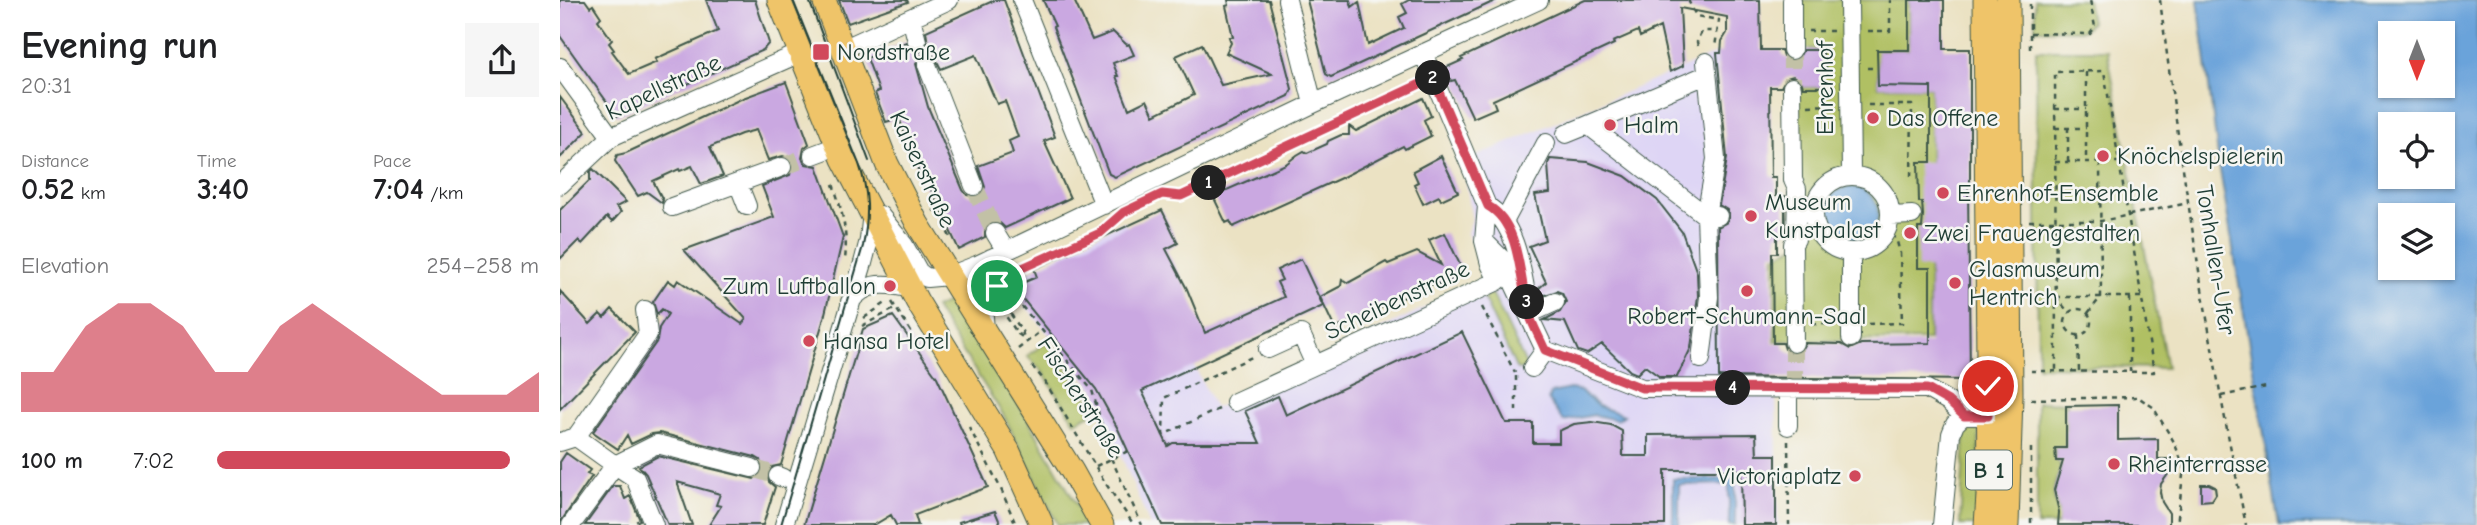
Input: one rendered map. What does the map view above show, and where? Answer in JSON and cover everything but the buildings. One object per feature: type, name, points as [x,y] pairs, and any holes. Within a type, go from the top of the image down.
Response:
[{"type":"main road","name":"Kaiserstraße","points":[[779,0],[800,52],[824,151],[867,202],[898,295]]},
{"type":"main road","name":"Kaiserstraße","points":[[824,0],[887,164],[917,223],[949,276]]},
{"type":"main road","name":"B 1","points":[[1985,0],[1989,481],[1986,525]]},
{"type":"main road","name":"B 1","points":[[2007,525],[2011,396],[2008,0]]},
{"type":"main road","name":"Fischerstraße","points":[[949,276],[1072,471],[1102,525]]},
{"type":"main road","points":[[898,295],[1008,450],[1042,525]]},
{"type":"street","points":[[843,49],[950,0]]},
{"type":"street","points":[[1022,0],[1104,205]]},
{"type":"street","points":[[1287,0],[1313,104]]},
{"type":"street","points":[[949,276],[1539,0]]},
{"type":"street","name":"Ehrenhof","points":[[1792,0],[1792,50]]},
{"type":"street","name":"Ehrenhof","points":[[1801,215],[1814,203],[1819,192],[1828,183],[1851,175],[1849,0]]},
{"type":"street","points":[[911,18],[917,41]]},
{"type":"street","name":"Kapellstraße","points":[[560,185],[611,137],[800,52]]},
{"type":"street","name":"Scheibenstraße","points":[[1235,402],[1475,292],[1505,274],[1484,241],[1496,214],[1423,53]]},
{"type":"street","points":[[1566,134],[1588,125],[1704,62],[1716,139],[1716,159],[1709,297],[1701,359]]},
{"type":"street","points":[[927,65],[974,186]]},
{"type":"street","points":[[560,67],[611,137]]},
{"type":"street","name":"Ehrenhof","points":[[1792,87],[1793,180],[1801,215],[1793,244],[1794,343]]},
{"type":"street","points":[[1588,125],[1712,216]]},
{"type":"street","points":[[1546,143],[1496,214],[1505,274],[1529,314],[1545,350],[1642,388],[1792,385],[1927,389],[1948,401],[1964,416]]},
{"type":"street","points":[[673,207],[782,167]]},
{"type":"street","points":[[1851,175],[1875,183],[1889,203],[1890,216],[1886,232],[1877,243],[1865,250],[1851,252],[1851,338]]},
{"type":"street","points":[[738,183],[747,206]]},
{"type":"street","points":[[784,525],[869,240],[867,202]]},
{"type":"street","name":"Kaiserstraße","points":[[867,202],[904,245],[919,272],[932,278],[949,276]]},
{"type":"street","name":"Ehrenhof","points":[[1801,215],[1815,227],[1821,237],[1840,250],[1851,252]]},
{"type":"street","points":[[1890,216],[1912,215]]},
{"type":"street","points":[[985,330],[984,304],[998,255],[995,233]]},
{"type":"street","points":[[850,302],[860,291],[875,284],[893,285],[898,295]]},
{"type":"street","points":[[1529,314],[1555,302]]},
{"type":"street","points":[[645,310],[648,334],[568,440],[635,478],[654,525]]},
{"type":"street","points":[[1268,349],[1301,334],[1315,365]]},
{"type":"street","points":[[1524,372],[1545,350]]},
{"type":"street","points":[[1788,426],[1792,385]]},
{"type":"street","points":[[1942,525],[1951,434],[1955,424],[1964,416],[1988,416],[2000,431],[2008,482]]},
{"type":"street","points":[[571,525],[615,465],[657,444],[752,468]]},
{"type":"path","points":[[1688,0],[1696,16],[1718,20],[1716,45]]},
{"type":"path","points":[[1889,31],[1890,0]]},
{"type":"path","points":[[2030,33],[2090,34],[2095,27],[2090,0]]},
{"type":"path","name":"Tonhallen-Ufer","points":[[2160,0],[2188,204],[2246,525]]},
{"type":"path","points":[[1704,62],[1697,42],[1700,34],[1717,31]]},
{"type":"path","points":[[2031,371],[2056,372],[2154,372],[2104,72],[2055,72],[2056,372]]},
{"type":"path","points":[[2087,72],[2087,162]]},
{"type":"path","points":[[1162,194],[1181,196],[1433,78]]},
{"type":"path","points":[[1793,106],[1912,105],[1912,181]]},
{"type":"path","points":[[2055,109],[2087,109]]},
{"type":"path","points":[[2055,128],[2087,128]]},
{"type":"path","points":[[2068,128],[2068,162]]},
{"type":"path","points":[[824,151],[842,210],[846,232],[845,258]]},
{"type":"path","points":[[2055,162],[2119,162]]},
{"type":"path","points":[[2088,313],[2101,297],[2101,162]]},
{"type":"path","points":[[2029,220],[2101,220],[2188,204]]},
{"type":"path","points":[[934,217],[931,212],[937,209],[952,240]]},
{"type":"path","name":"Fischerstraße","points":[[1124,212],[1100,233],[1020,269],[1006,289],[1092,390],[1111,458],[1142,525]]},
{"type":"path","points":[[1475,292],[1524,372],[1516,414]]},
{"type":"path","points":[[898,295],[896,308],[916,340]]},
{"type":"path","points":[[864,318],[898,295]]},
{"type":"path","points":[[2056,297],[2142,298]]},
{"type":"path","points":[[2056,297],[2069,313]]},
{"type":"path","points":[[2130,298],[2130,372]]},
{"type":"path","points":[[1002,300],[1026,340]]},
{"type":"path","points":[[997,303],[1018,334],[1026,340]]},
{"type":"path","points":[[864,324],[896,308]]},
{"type":"path","points":[[2078,309],[2088,313],[2090,328],[2083,335],[2069,332],[2066,327],[2069,313],[2078,309]]},
{"type":"path","points":[[1026,340],[1042,330]]},
{"type":"path","points":[[2078,336],[2079,372]]},
{"type":"path","name":"Fischerstraße","points":[[1024,358],[1018,349],[1026,340]]},
{"type":"path","points":[[1235,402],[1163,435],[1164,398],[1268,349]]},
{"type":"path","name":"Fischerstraße","points":[[1030,365],[1044,380],[1134,525]]},
{"type":"path","points":[[2221,396],[2266,387]]},
{"type":"path","points":[[2031,400],[2138,397],[2153,407],[2174,442],[2184,467],[2177,525]]},
{"type":"path","points":[[968,424],[1016,525]]},
{"type":"path","points":[[1788,426],[1789,525]]},
{"type":"path","points":[[2031,441],[2031,525]]},
{"type":"path","points":[[1096,466],[1128,451]]},
{"type":"shaded area","points":[[1717,53],[1721,396],[1776,396],[1778,525],[1150,525],[1094,390],[1007,283],[1124,221],[1215,408],[1487,278],[1467,233],[1472,220],[1463,162]]},
{"type":"green space","points":[[1797,0],[1909,0],[1909,50],[1878,50],[1878,86],[1931,87],[1929,340],[1775,341],[1775,256],[1798,245],[1797,87],[1822,87],[1823,50],[1797,50]]},
{"type":"green space","points":[[2035,0],[2087,0],[2091,22],[2084,30],[2035,29]]},
{"type":"green space","points":[[2036,50],[2107,50],[2167,368],[2038,366]]},
{"type":"green space","points":[[1492,293],[1527,367],[1520,370],[1516,368],[1483,297]]},
{"type":"green space","points":[[951,301],[1025,414],[1088,525],[1058,525],[1004,416],[935,308]]},
{"type":"green space","points":[[1047,342],[1097,411],[1075,422],[1041,370],[1027,356]]},
{"type":"green space","points":[[2037,402],[2067,403],[2066,448],[2055,449],[2056,460],[2060,466],[2054,493],[2055,503],[2062,517],[2058,525],[2037,525]]},
{"type":"green space","points":[[1974,428],[1979,431],[1978,525],[1960,525],[1965,435],[1967,430]]},
{"type":"water","points":[[2198,0],[2477,0],[2477,525],[2279,525],[2219,164]]},
{"type":"water","points":[[1851,187],[1870,195],[1878,214],[1870,233],[1851,241],[1832,233],[1824,214],[1832,195]]},
{"type":"water","points":[[1570,389],[1580,391],[1598,406],[1624,415],[1617,420],[1594,415],[1563,421],[1548,400],[1551,393]]},
{"type":"water","points":[[1673,479],[1735,479],[1735,525],[1729,525],[1729,484],[1679,485],[1679,525],[1673,525]]},
{"type":"tunnel","points":[[1792,50],[1792,87]]},
{"type":"tunnel","points":[[782,167],[813,155]]},
{"type":"tunnel","points":[[974,186],[995,233]]},
{"type":"tunnel","points":[[1794,343],[1794,380]]},
{"type":"tunnel","points":[[752,468],[778,476]]},
{"type":"tram line","points":[[781,525],[863,246],[867,215],[865,185],[859,164],[793,0]]},
{"type":"tram line","points":[[809,0],[869,161]]},
{"type":"place","name":"Nordstraße","points":[[821,52]]},
{"type":"place","name":"Das Offene","points":[[1873,118]]},
{"type":"place","name":"Halm","points":[[1610,125]]},
{"type":"place","name":"Knöchelspielerin","points":[[2103,156]]},
{"type":"place","name":"Ehrenhof-Ensemble","points":[[1943,193]]},
{"type":"place","name":"Museum Kunstpalast","points":[[1751,216]]},
{"type":"place","name":"Zwei Frauengestalten","points":[[1910,233]]},
{"type":"place","name":"Glasmuseum Hentrich","points":[[1955,283]]},
{"type":"place","name":"Zum Luftballon","points":[[890,286]]},
{"type":"place","name":"Robert-Schumann-Saal","points":[[1747,291]]},
{"type":"place","name":"Hansa Hotel","points":[[809,341]]},
{"type":"place","name":"Rheinterrasse","points":[[2114,464]]},
{"type":"place","name":"Victoriaplatz","points":[[1855,476]]},
{"type":"route","points":[[997,286],[1008,290],[1020,269],[1100,233],[1124,212],[1162,194],[1181,196],[1433,78],[1488,206],[1498,212],[1519,254],[1529,314],[1545,350],[1642,388],[1927,389],[1948,401],[1964,416],[1988,416],[1988,386]]}]
